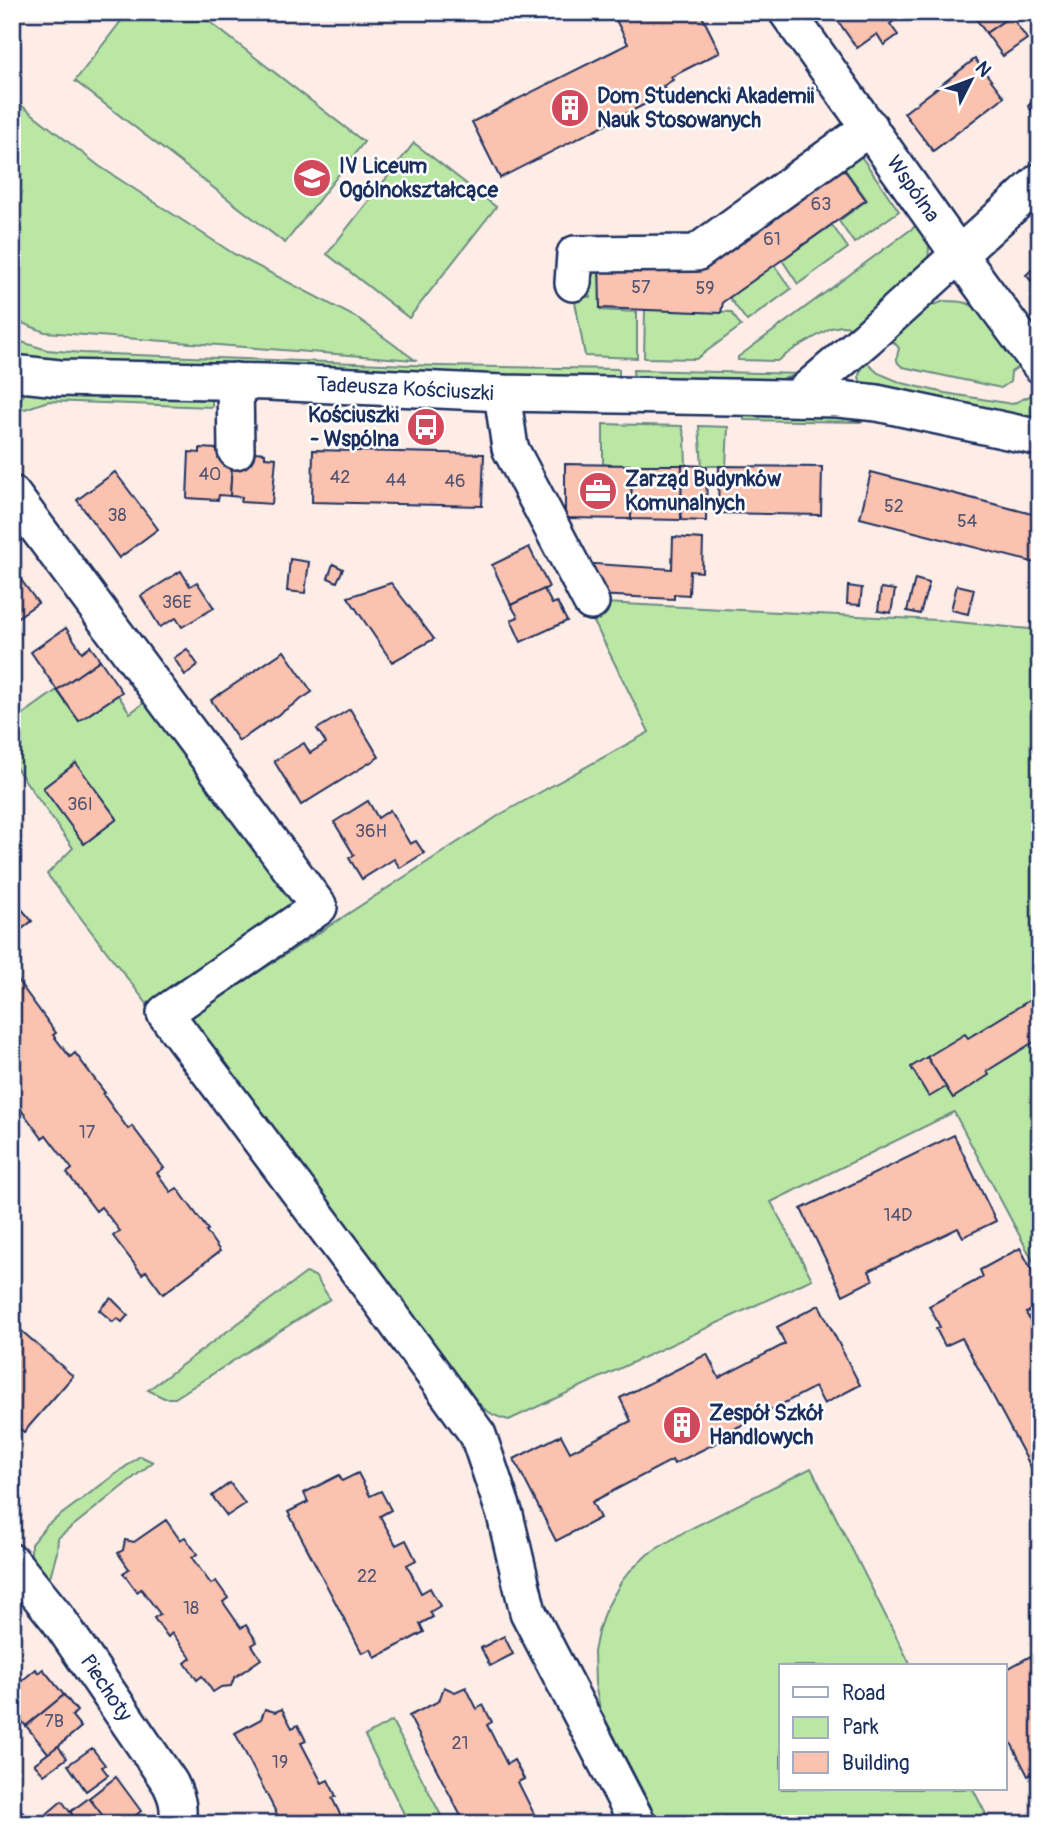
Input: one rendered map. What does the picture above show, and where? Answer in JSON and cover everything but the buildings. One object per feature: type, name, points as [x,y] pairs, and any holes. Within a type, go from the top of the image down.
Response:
[{"type":"street","name":"Wspólna","points":[[787,12],[1040,365]]},
{"type":"street","points":[[573,283],[575,254],[696,253],[870,127]]},
{"type":"street","points":[[797,398],[1040,181]]},
{"type":"street","name":"Tadeusza Kościuszki","points":[[12,373],[59,378],[502,393],[838,399],[877,404],[1040,438]]},
{"type":"street","points":[[235,382],[236,451]]},
{"type":"street","points":[[502,393],[510,448],[591,602]]},
{"type":"street","points":[[12,494],[319,907],[165,1013],[478,1435],[505,1515],[528,1612],[638,1824]]},
{"type":"street","name":"Piechoty","points":[[12,1562],[58,1619],[170,1783],[177,1798],[177,1824]]},
{"type":"green space","points":[[128,12],[197,12],[364,142],[285,243],[75,81]]},
{"type":"green space","points":[[12,98],[99,166],[234,254],[359,319],[415,360],[45,332],[12,319]]},
{"type":"green space","points":[[414,143],[496,207],[409,318],[327,254]]},
{"type":"green space","points":[[856,149],[899,211],[854,243],[839,221],[867,200],[842,165]]},
{"type":"green space","points":[[921,222],[928,243],[927,264],[853,327],[831,328],[777,361],[738,360],[738,357]]},
{"type":"green space","points":[[832,225],[848,248],[798,284],[782,260]]},
{"type":"green space","points":[[594,259],[599,259],[601,310],[637,312],[637,358],[585,356],[574,296],[590,297]]},
{"type":"green space","points":[[774,265],[791,289],[747,321],[729,297]]},
{"type":"green space","points":[[944,301],[959,301],[976,307],[991,321],[1018,367],[1011,372],[1010,382],[1001,388],[903,367],[898,363],[899,348],[892,340],[926,308]]},
{"type":"green space","points":[[645,309],[731,312],[741,326],[696,359],[644,358]]},
{"type":"green space","points":[[12,339],[47,350],[82,353],[438,366],[619,369],[619,381],[76,363],[12,357]]},
{"type":"green space","points":[[867,363],[878,373],[902,383],[945,393],[1012,404],[1034,394],[1037,408],[1027,419],[863,386],[859,374]]},
{"type":"green space","points":[[633,370],[802,374],[769,382],[634,382]]},
{"type":"green space","points":[[27,391],[209,396],[212,407],[48,401],[25,409],[16,407]]},
{"type":"green space","points":[[790,411],[858,418],[860,422],[744,420],[744,412]]},
{"type":"green space","points":[[603,424],[682,426],[686,466],[603,465]]},
{"type":"green space","points":[[699,426],[728,427],[726,466],[702,466]]},
{"type":"green space","points":[[584,602],[937,620],[1040,630],[1040,1274],[954,1112],[771,1202],[812,1279],[509,1420],[488,1412],[463,1391],[185,1020],[501,814],[649,732]]},
{"type":"green space","points":[[57,690],[79,721],[118,695],[130,713],[153,696],[304,904],[151,1009],[47,874],[73,848],[12,762],[12,722]],"holes":[[[76,764],[117,818],[84,843]]]},
{"type":"green space","points":[[306,1273],[315,1276],[330,1299],[175,1398],[164,1398],[148,1390]]},
{"type":"green space","points":[[140,1456],[153,1462],[58,1538],[48,1584],[31,1560],[31,1544],[46,1526]]},
{"type":"green space","points":[[811,1468],[910,1664],[779,1664],[779,1790],[974,1790],[991,1824],[660,1824],[600,1709],[595,1684],[594,1652],[604,1613],[621,1582],[648,1554],[684,1532]]},
{"type":"green space","points":[[392,1721],[444,1821],[443,1824],[409,1824],[365,1736]]},
{"type":"place","name":"Dom Studencki Akademii Nauk Stosowanych","points":[[570,108]]},
{"type":"place","name":"IV Liceum Ogólnokształcące","points":[[312,178]]},
{"type":"place","name":"Kościuszki - Wspólna","points":[[426,427]]},
{"type":"place","name":"Zarząd Budynków Komunalnych","points":[[598,491]]},
{"type":"place","name":"Zespół Szkół Handlowych","points":[[682,1425]]}]
